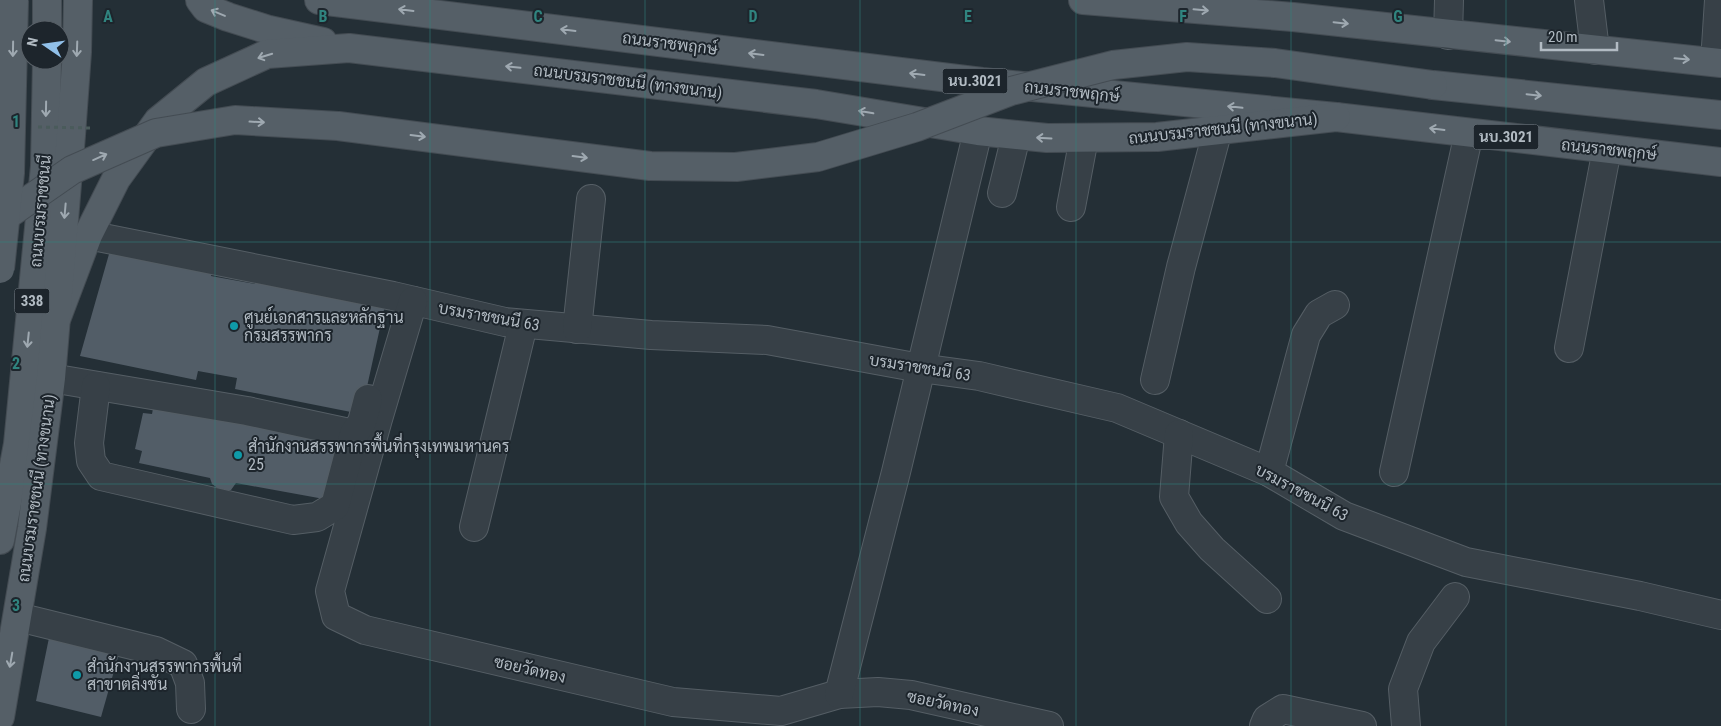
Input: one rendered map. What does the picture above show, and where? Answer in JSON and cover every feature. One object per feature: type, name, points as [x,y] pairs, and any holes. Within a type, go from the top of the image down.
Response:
[{"type":"main road","points":[[0,269],[10,173],[14,0]]},
{"type":"main road","points":[[47,20],[48,0]]},
{"type":"main road","name":"ถนนบรมราชชนนี (ทางขนาน)","points":[[0,717],[32,528],[51,378],[72,135],[78,0]]},
{"type":"main road","points":[[200,0],[206,8],[268,30],[349,48]]},
{"type":"main road","name":"ถนนราชพฤกษ์","points":[[319,0],[982,82],[1336,117],[1721,162]]},
{"type":"main road","points":[[1083,0],[1293,17],[1448,35],[1718,62]]},
{"type":"main road","points":[[1237,0],[1293,17]]},
{"type":"main road","name":"ถนนบรมราชชนนี (ทางขนาน)","points":[[57,317],[88,235],[116,179],[158,121],[206,82],[267,54],[349,48],[816,104],[1016,136],[1084,138],[1157,137],[1336,117]]},
{"type":"main road","points":[[0,220],[72,170],[156,133],[235,120],[338,126],[650,166],[736,167],[818,157],[917,127],[1012,91],[1113,65],[1187,57],[1275,63],[1433,85],[1721,116]]},
{"type":"main road","name":"ถนนบรมราชชนนี","points":[[0,540],[18,444],[45,166],[41,127],[46,70]]},
{"type":"main road","name":"ถนนราชพฤกษ์","points":[[1677,157],[1721,180]]},
{"type":"street","points":[[1448,35],[1449,0]]},
{"type":"street","points":[[1589,0],[1595,50]]},
{"type":"street","points":[[1718,0],[1718,62]]},
{"type":"street","points":[[1155,380],[1181,267],[1218,129]]},
{"type":"street","points":[[839,694],[893,482],[978,131]]},
{"type":"street","points":[[1394,472],[1469,133]]},
{"type":"street","points":[[1002,193],[1016,136]]},
{"type":"street","points":[[1071,207],[1084,138]]},
{"type":"street","points":[[1569,348],[1606,149]]},
{"type":"street","points":[[577,329],[591,199]]},
{"type":"street","name":"บรมราชชนนี 63","points":[[88,235],[207,260],[263,269],[523,325],[651,335],[767,340],[920,368],[979,376],[1118,408],[1268,472],[1344,516],[1466,562],[1640,596],[1721,616]]},
{"type":"street","points":[[96,386],[89,443],[91,461],[101,476],[293,520],[316,517],[335,506],[354,434],[362,422],[403,298]]},
{"type":"street","name":"ซอยวัดทอง","points":[[403,298],[378,419],[330,590],[336,616],[365,630],[673,702],[781,711],[839,694],[878,692],[911,695],[1049,726]]},
{"type":"street","points":[[1268,472],[1306,334],[1318,314],[1335,305]]},
{"type":"street","points":[[474,527],[523,325]]},
{"type":"street","points":[[51,378],[247,411],[354,434]]},
{"type":"street","points":[[1179,434],[1174,497],[1189,523],[1267,599]]},
{"type":"street","points":[[1406,726],[1403,689],[1421,642],[1454,597]]},
{"type":"street","points":[[18,618],[156,651],[183,664],[190,684],[191,709]]},
{"type":"street","points":[[1264,726],[1267,719],[1283,709],[1362,726]]},
{"type":"path","points":[[41,127],[92,128]]},
{"type":"building","name":"ศูนย์เอกสารและหลักฐาน กรมสรรพากร","points":[[111,247],[214,263],[211,276],[255,284],[258,271],[387,296],[361,414],[235,389],[237,378],[198,371],[196,380],[80,356]]},
{"type":"building","name":"สำนักงานสรรพากรพื้นที่กรุงเทพมหานคร 25","points":[[154,403],[319,436],[317,446],[336,449],[324,499],[236,483],[231,490],[220,490],[212,484],[210,478],[139,463],[142,451],[135,449],[143,413],[152,414]]},
{"type":"building","name":"สำนักงานสรรพากรพื้นที่ สาขาตลิ่งชัน","points":[[50,633],[120,650],[101,717],[36,701]]},
{"type":"place","name":"ศูนย์เอกสารและหลักฐาน กรมสรรพากร","points":[[234,326]]},
{"type":"place","name":"สำนักงานสรรพากรพื้นที่กรุงเทพมหานคร 25","points":[[238,455]]},
{"type":"place","name":"สำนักงานสรรพากรพื้นที่ สาขาตลิ่งชัน","points":[[77,675]]}]
